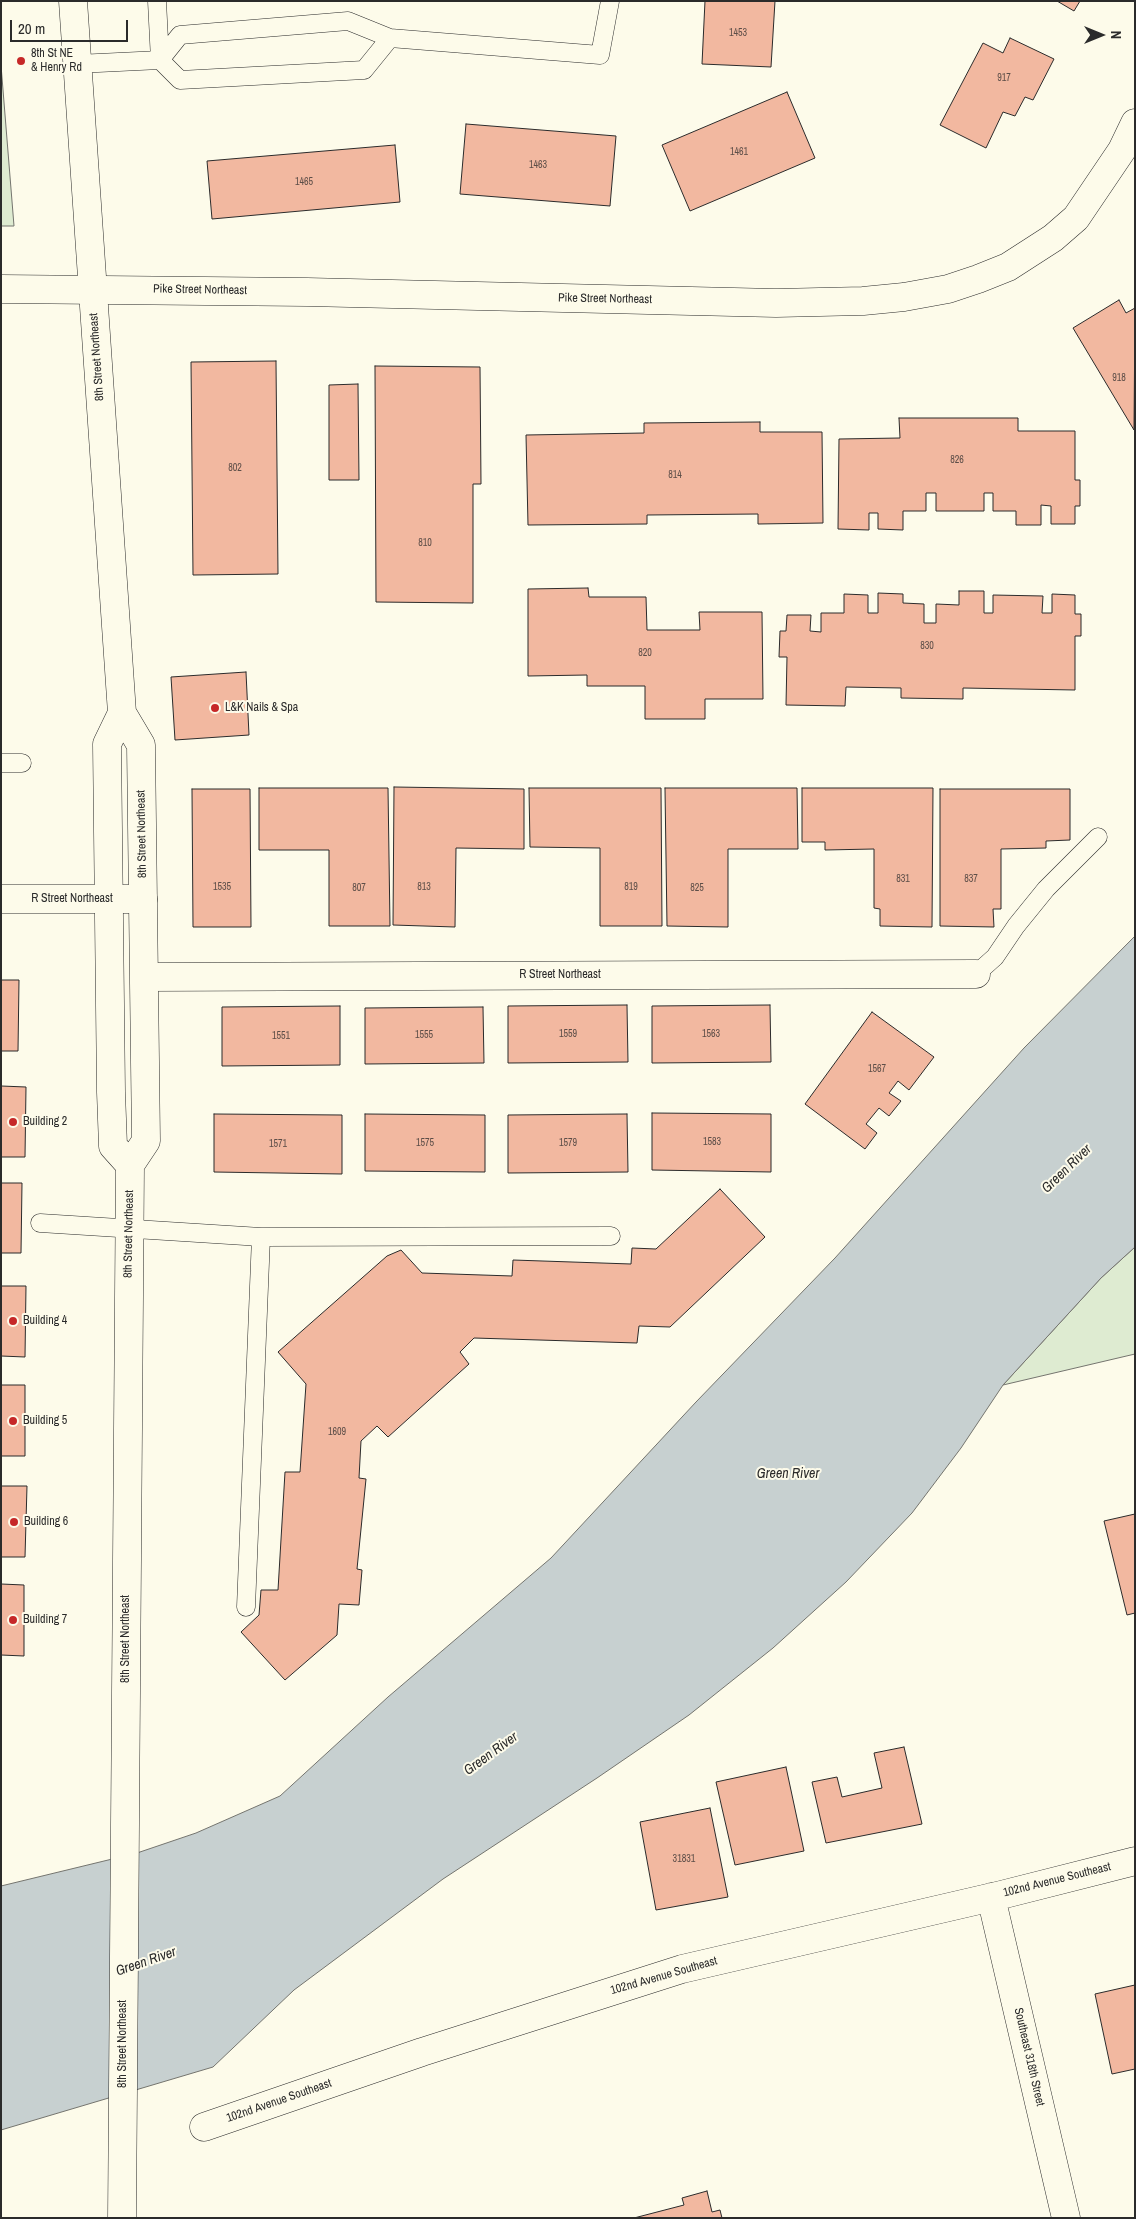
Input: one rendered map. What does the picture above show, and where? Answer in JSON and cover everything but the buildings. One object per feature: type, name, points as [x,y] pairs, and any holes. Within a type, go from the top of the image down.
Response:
[{"type":"street","name":"8th Street Northeast","points":[[73,1],[122,713],[141,745],[146,1141],[130,1165],[122,2218]]},
{"type":"street","name":"Pike Street Northeast","points":[[1,290],[92,289],[776,303],[863,301],[904,297],[948,289],[978,279],[1008,267],[1033,252],[1076,218],[1129,153],[1135,123]]},
{"type":"street","name":"8th Street Northeast","points":[[122,713],[107,744],[113,1146],[130,1165]]},
{"type":"street","name":"R Street Northeast","points":[[1,899],[143,899]]},
{"type":"street","name":"R Street Northeast","points":[[145,977],[976,974]]},
{"type":"street","name":"102nd Avenue Southeast","points":[[204,2127],[422,2052],[682,1969],[1135,1861]]},
{"type":"street","name":"Southeast 318th Street","points":[[991,1896],[1066,2218]]},
{"type":"lane","points":[[157,1],[160,60],[180,80],[364,70],[390,38]]},
{"type":"lane","points":[[77,64],[160,60],[180,35],[348,21],[390,38],[600,56],[610,1]]},
{"type":"lane","points":[[1,763],[22,763]]},
{"type":"lane","points":[[976,974],[995,957],[1016,926],[1046,889],[1098,837]]},
{"type":"lane","points":[[40,1223],[261,1237],[611,1236]]},
{"type":"lane","points":[[246,1607],[261,1237]]},
{"type":"green space","points":[[1,65],[14,226],[1,226]]},
{"type":"green space","points":[[1135,1247],[1135,1354],[1003,1385],[1101,1278]]},
{"type":"water","name":"Green River","points":[[1135,936],[1135,1247],[1101,1278],[1003,1385],[961,1448],[912,1513],[846,1582],[773,1648],[689,1715],[443,1879],[294,1990],[213,2067],[1,2130],[1,1886],[137,1853],[196,1833],[280,1796],[388,1697],[551,1558],[696,1402],[835,1258],[1024,1048]]},
{"type":"place","name":"8th St NE & Henry Rd","points":[[21,61]]},
{"type":"place","name":"L&K Nails & Spa","points":[[215,708]]},
{"type":"place","name":"Building 2","points":[[13,1122]]},
{"type":"place","name":"Building 4","points":[[13,1321]]},
{"type":"place","name":"Building 5","points":[[13,1421]]},
{"type":"place","name":"Building 6","points":[[14,1522]]},
{"type":"place","name":"Building 7","points":[[13,1620]]}]
